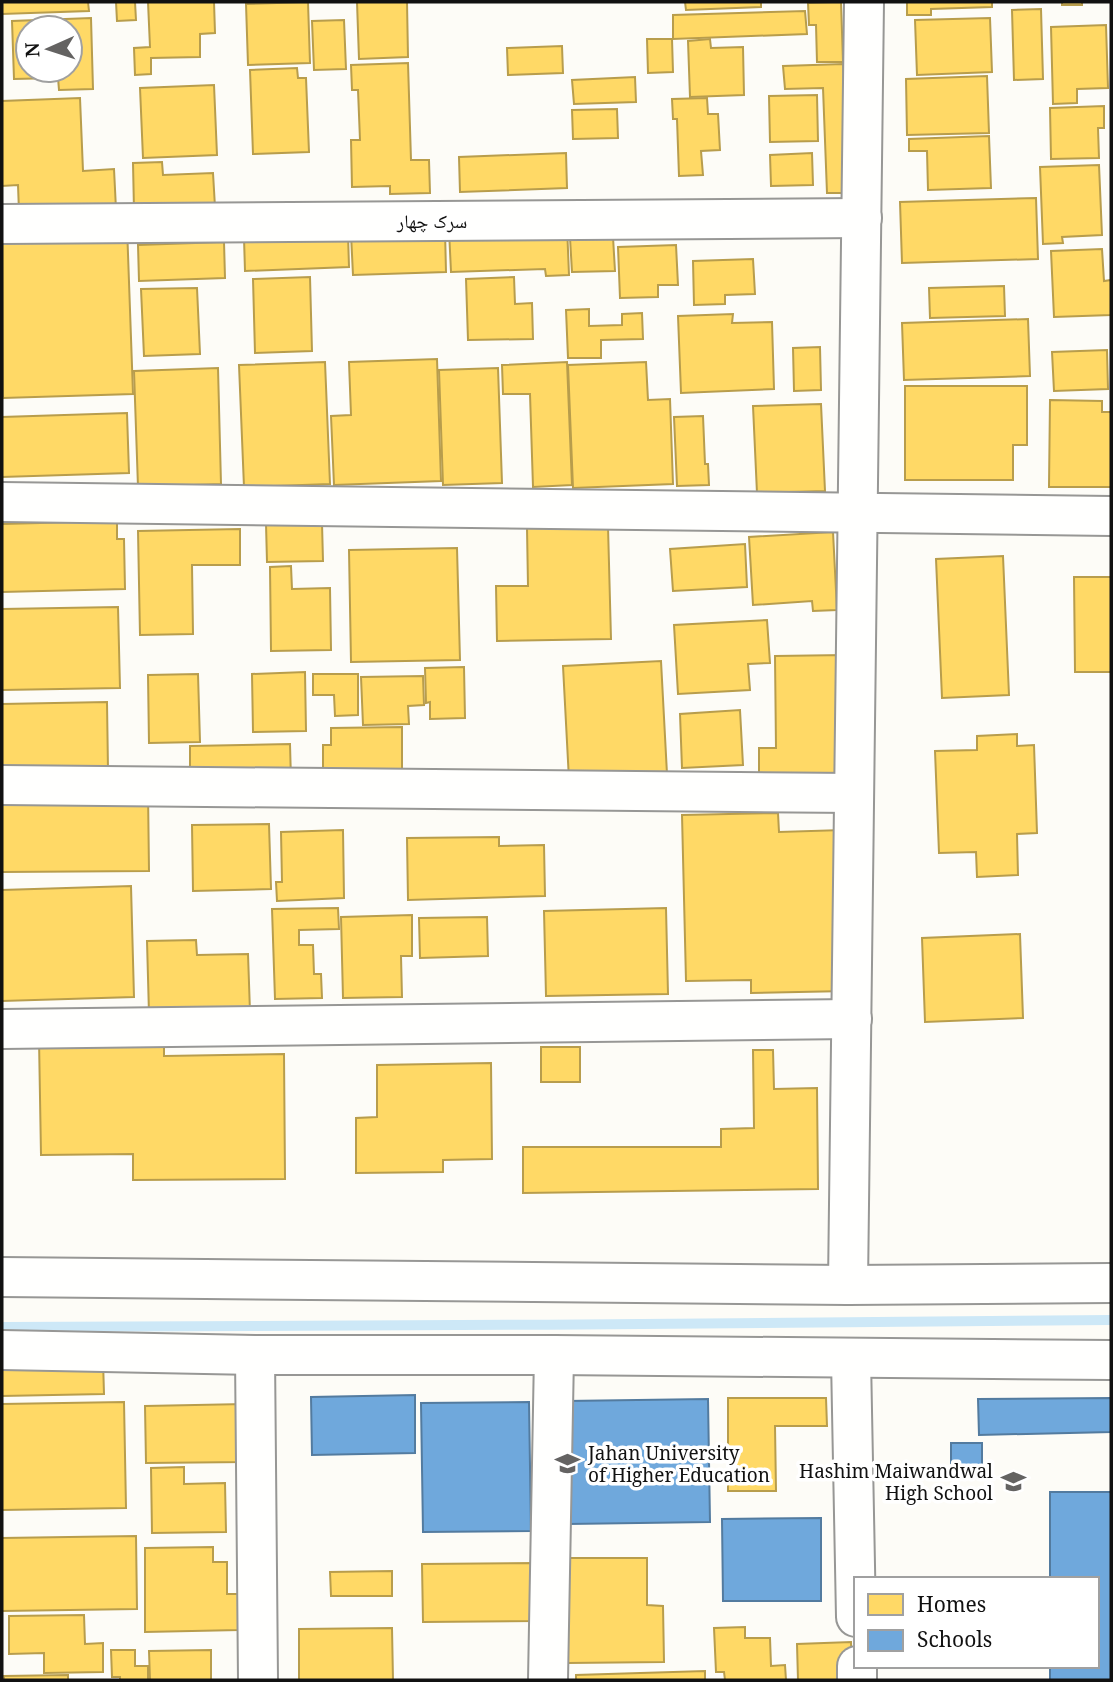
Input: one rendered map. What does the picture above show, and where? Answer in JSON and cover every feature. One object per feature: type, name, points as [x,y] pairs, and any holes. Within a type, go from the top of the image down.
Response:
[{"type":"street","points":[[848,1285],[864,2]]},
{"type":"street","name":"سرک چهار","points":[[2,224],[862,218]]},
{"type":"street","points":[[2,502],[1111,516]]},
{"type":"street","points":[[2,785],[854,793]]},
{"type":"street","points":[[2,1029],[852,1020]]},
{"type":"street","points":[[2,1277],[848,1285],[1111,1283]]},
{"type":"street","points":[[2,1350],[255,1355],[1111,1360]]},
{"type":"street","points":[[255,1355],[258,1680]]},
{"type":"street","points":[[548,1680],[554,1355]]},
{"type":"street","points":[[851,1359],[855,1577]]},
{"type":"building: Homes","points":[[2,2],[88,2],[89,11],[2,14]]},
{"type":"building: Homes","points":[[116,2],[135,2],[136,20],[117,21]]},
{"type":"building: Homes","points":[[148,2],[214,2],[215,33],[200,34],[200,57],[151,58],[151,74],[135,75],[134,48],[150,47]]},
{"type":"building: Homes","points":[[308,2],[310,63],[248,65],[246,4]]},
{"type":"building: Homes","points":[[357,2],[407,2],[408,57],[359,59]]},
{"type":"building: Homes","points":[[685,2],[761,2],[761,7],[686,10]]},
{"type":"building: Homes","points":[[841,2],[843,62],[817,62],[816,25],[809,25],[808,3]]},
{"type":"building: Homes","points":[[907,2],[992,2],[992,7],[931,9],[931,15],[907,15]]},
{"type":"building: Homes","points":[[1062,2],[1082,2],[1082,5],[1062,5]]},
{"type":"building: Homes","points":[[1041,9],[1043,79],[1014,80],[1012,10]]},
{"type":"building: Homes","points":[[805,11],[807,34],[673,39],[673,15]]},
{"type":"building: Homes","points":[[84,18],[91,18],[93,89],[59,90],[58,84],[84,84]]},
{"type":"building: Homes","points":[[990,18],[992,72],[917,75],[915,20]]},
{"type":"building: Homes","points":[[344,20],[346,69],[314,70],[312,21]]},
{"type":"building: Homes","points":[[12,21],[14,21],[14,79]]},
{"type":"building: Homes","points":[[1106,25],[1108,88],[1077,89],[1077,103],[1053,104],[1051,27]]},
{"type":"building: Homes","points":[[647,39],[672,39],[673,72],[648,73]]},
{"type":"building: Homes","points":[[710,39],[711,48],[743,47],[744,95],[690,97],[688,41]]},
{"type":"building: Homes","points":[[562,46],[563,73],[508,75],[507,48]]},
{"type":"building: Homes","points":[[408,63],[411,160],[429,160],[430,193],[390,194],[390,186],[352,187],[351,140],[360,140],[358,90],[352,90],[351,65]]},
{"type":"building: Homes","points":[[843,64],[847,193],[827,193],[823,88],[785,89],[783,66]]},
{"type":"building: Homes","points":[[297,68],[298,78],[306,78],[309,152],[253,154],[250,70]]},
{"type":"building: Homes","points":[[987,76],[989,133],[907,135],[906,79]]},
{"type":"building: Homes","points":[[635,77],[636,102],[574,104],[572,80]]},
{"type":"building: Homes","points":[[214,85],[217,155],[143,158],[140,88]]},
{"type":"building: Homes","points":[[817,95],[818,141],[770,142],[769,96]]},
{"type":"building: Homes","points":[[80,98],[83,171],[114,169],[116,209],[19,212],[18,185],[2,186],[2,101]]},
{"type":"building: Homes","points":[[707,98],[708,114],[718,114],[720,150],[701,151],[703,175],[679,176],[677,119],[673,119],[672,99]]},
{"type":"building: Homes","points":[[1104,106],[1104,128],[1098,128],[1099,158],[1051,159],[1050,108]]},
{"type":"building: Homes","points":[[617,109],[618,138],[573,139],[572,110]]},
{"type":"building: Homes","points":[[989,136],[991,188],[928,190],[927,151],[909,151],[909,139]]},
{"type":"building: Homes","points":[[566,153],[567,188],[460,192],[459,157]]},
{"type":"building: Homes","points":[[812,153],[813,185],[771,186],[770,155]]},
{"type":"building: Homes","points":[[162,162],[163,175],[213,173],[215,207],[134,210],[133,163]]},
{"type":"building: Homes","points":[[1099,165],[1102,235],[1062,237],[1063,243],[1043,244],[1040,167]]},
{"type":"building: Homes","points":[[1036,198],[1038,259],[902,263],[900,202]]},
{"type":"building: Homes","points":[[127,226],[133,394],[3,398],[2,230]]},
{"type":"building: Homes","points":[[567,226],[569,275],[546,276],[545,269],[451,272],[449,230]]},
{"type":"building: Homes","points":[[445,230],[446,272],[353,275],[351,234]]},
{"type":"building: Homes","points":[[348,234],[349,267],[245,271],[244,238]]},
{"type":"building: Homes","points":[[613,237],[615,271],[572,272],[570,238]]},
{"type":"building: Homes","points":[[224,242],[225,278],[139,281],[138,245]]},
{"type":"building: Homes","points":[[676,245],[678,285],[658,285],[658,297],[620,298],[618,247]]},
{"type":"building: Homes","points":[[1102,249],[1104,281],[1111,280],[1111,315],[1054,317],[1051,251]]},
{"type":"building: Homes","points":[[753,259],[755,294],[725,295],[725,304],[694,305],[693,261]]},
{"type":"building: Homes","points":[[310,277],[312,351],[255,353],[253,279]]},
{"type":"building: Homes","points":[[514,277],[515,304],[532,303],[533,339],[468,340],[466,279]]},
{"type":"building: Homes","points":[[1004,286],[1005,316],[930,318],[929,288]]},
{"type":"building: Homes","points":[[197,288],[200,354],[144,356],[141,289]]},
{"type":"building: Homes","points":[[589,309],[589,326],[622,325],[622,314],[642,313],[643,339],[601,340],[601,358],[568,358],[566,310]]},
{"type":"building: Homes","points":[[733,314],[732,323],[772,322],[774,389],[681,393],[678,316]]},
{"type":"building: Homes","points":[[1028,319],[1030,376],[904,380],[902,323]]},
{"type":"building: Homes","points":[[820,347],[821,390],[794,391],[793,348]]},
{"type":"building: Homes","points":[[1107,350],[1108,389],[1054,391],[1052,352]]},
{"type":"building: Homes","points":[[437,359],[441,481],[334,485],[331,416],[351,415],[349,362]]},
{"type":"building: Homes","points":[[325,362],[330,484],[244,487],[239,365]]},
{"type":"building: Homes","points":[[567,362],[572,485],[533,487],[530,394],[503,394],[502,365]]},
{"type":"building: Homes","points":[[646,362],[648,400],[670,399],[673,484],[573,488],[568,365]]},
{"type":"building: Homes","points":[[218,368],[221,484],[138,487],[134,371]]},
{"type":"building: Homes","points":[[498,368],[502,483],[443,485],[439,370]]},
{"type":"building: Homes","points":[[905,386],[1027,386],[1027,445],[1013,445],[1013,480],[905,480]]},
{"type":"building: Homes","points":[[1050,400],[1102,401],[1102,412],[1111,412],[1111,487],[1049,487]]},
{"type":"building: Homes","points":[[821,404],[825,491],[757,493],[753,406]]},
{"type":"building: Homes","points":[[127,413],[129,473],[2,477],[2,417]]},
{"type":"building: Homes","points":[[703,416],[705,464],[708,464],[709,485],[677,486],[674,417]]},
{"type":"building: Homes","points":[[117,521],[117,539],[124,539],[125,589],[2,592],[2,524]]},
{"type":"building: Homes","points":[[322,523],[323,561],[267,562],[266,524]]},
{"type":"building: Homes","points":[[608,526],[611,639],[497,641],[496,586],[528,586],[527,528]]},
{"type":"building: Homes","points":[[240,529],[240,565],[192,565],[193,634],[140,635],[138,531]]},
{"type":"building: Homes","points":[[833,532],[837,610],[813,611],[812,601],[753,605],[749,537]]},
{"type":"building: Homes","points":[[745,544],[747,587],[673,591],[670,549]]},
{"type":"building: Homes","points":[[457,548],[460,660],[351,662],[349,550]]},
{"type":"building: Homes","points":[[1003,556],[1009,695],[942,698],[936,559]]},
{"type":"building: Homes","points":[[291,566],[292,589],[330,588],[331,650],[271,651],[270,567]]},
{"type":"building: Homes","points":[[1074,577],[1111,577],[1111,672],[1075,672]]},
{"type":"building: Homes","points":[[118,607],[120,688],[2,690],[2,609]]},
{"type":"building: Homes","points":[[767,620],[770,663],[748,664],[750,690],[678,694],[674,625]]},
{"type":"building: Homes","points":[[845,655],[846,778],[759,778],[759,748],[776,748],[775,656]]},
{"type":"building: Homes","points":[[661,661],[667,774],[569,780],[563,666]]},
{"type":"building: Homes","points":[[464,667],[465,718],[430,719],[430,702],[426,703],[425,668]]},
{"type":"building: Homes","points":[[305,672],[306,731],[253,732],[252,674]]},
{"type":"building: Homes","points":[[198,674],[200,742],[149,743],[148,675]]},
{"type":"building: Homes","points":[[313,674],[358,674],[358,715],[335,716],[334,695],[313,695]]},
{"type":"building: Homes","points":[[423,676],[424,705],[408,706],[409,724],[363,725],[361,677]]},
{"type":"building: Homes","points":[[107,702],[108,770],[2,772],[2,704]]},
{"type":"building: Homes","points":[[740,710],[743,765],[682,768],[680,714]]},
{"type":"building: Homes","points":[[402,727],[402,777],[323,778],[323,745],[331,745],[331,728]]},
{"type":"building: Homes","points":[[1017,734],[1017,746],[1034,745],[1037,833],[1017,834],[1018,875],[977,877],[976,852],[939,853],[935,751],[977,750],[977,736]]},
{"type":"building: Homes","points":[[290,744],[291,780],[190,782],[190,746]]},
{"type":"building: Homes","points":[[148,791],[149,871],[2,872],[2,793]]},
{"type":"building: Homes","points":[[778,813],[779,832],[843,830],[847,991],[751,993],[751,980],[686,981],[682,815]]},
{"type":"building: Homes","points":[[269,824],[271,889],[193,891],[192,825]]},
{"type":"building: Homes","points":[[343,830],[344,898],[277,901],[276,882],[282,882],[281,832]]},
{"type":"building: Homes","points":[[499,837],[499,846],[544,845],[545,896],[408,900],[407,838]]},
{"type":"building: Homes","points":[[131,886],[134,997],[2,1001],[2,890]]},
{"type":"building: Homes","points":[[338,908],[339,929],[299,930],[299,945],[313,945],[314,974],[321,974],[322,998],[275,999],[272,909]]},
{"type":"building: Homes","points":[[666,908],[668,994],[546,996],[544,911]]},
{"type":"building: Homes","points":[[412,915],[412,956],[401,956],[402,997],[343,998],[341,917]]},
{"type":"building: Homes","points":[[487,917],[488,956],[420,958],[419,918]]},
{"type":"building: Homes","points":[[1020,934],[1023,1018],[925,1022],[922,938]]},
{"type":"building: Homes","points":[[196,940],[197,955],[248,954],[250,1012],[149,1014],[147,941]]},
{"type":"building: Homes","points":[[164,1037],[164,1056],[284,1054],[285,1179],[133,1180],[133,1154],[41,1155],[39,1039]]},
{"type":"building: Homes","points":[[541,1047],[580,1047],[580,1082],[541,1082]]},
{"type":"building: Homes","points":[[753,1050],[773,1050],[774,1089],[817,1088],[818,1189],[523,1193],[523,1147],[721,1147],[721,1129],[754,1128]]},
{"type":"building: Homes","points":[[491,1063],[492,1159],[443,1160],[443,1172],[356,1173],[356,1118],[377,1117],[377,1065]]},
{"type":"building: Homes","points":[[103,1360],[104,1394],[2,1396],[2,1362]]},
{"type":"building: Homes","points":[[728,1398],[826,1398],[827,1426],[775,1426],[776,1491],[728,1491]]},
{"type":"building: Homes","points":[[124,1402],[126,1508],[2,1510],[2,1404]]},
{"type":"building: Homes","points":[[245,1404],[246,1462],[146,1463],[145,1406]]},
{"type":"building: Homes","points":[[184,1467],[184,1484],[225,1483],[226,1532],[152,1533],[151,1468]]},
{"type":"building: Homes","points":[[136,1536],[137,1609],[2,1611],[2,1538]]},
{"type":"building: Homes","points":[[213,1547],[213,1562],[227,1562],[227,1594],[239,1594],[239,1630],[145,1632],[145,1548]]},
{"type":"building: Homes","points":[[567,1558],[647,1558],[647,1605],[663,1606],[664,1662],[568,1663]]},
{"type":"building: Homes","points":[[536,1563],[536,1621],[423,1622],[422,1564]]},
{"type":"building: Homes","points":[[392,1571],[392,1596],[331,1596],[330,1572]]},
{"type":"building: Homes","points":[[84,1615],[85,1644],[103,1643],[103,1672],[44,1673],[44,1653],[9,1654],[9,1616]]},
{"type":"building: Homes","points":[[745,1627],[745,1638],[770,1638],[771,1666],[785,1665],[786,1680],[725,1680],[724,1672],[716,1672],[714,1628]]},
{"type":"building: Homes","points":[[392,1628],[393,1680],[299,1680],[299,1629]]},
{"type":"building: Homes","points":[[851,1642],[852,1680],[798,1680],[797,1644]]},
{"type":"building: Homes","points":[[111,1650],[135,1650],[135,1666],[148,1666],[148,1680],[120,1680],[120,1677],[112,1677]]},
{"type":"building: Homes","points":[[211,1650],[211,1680],[150,1680],[149,1651]]},
{"type":"building: Homes","points":[[705,1671],[705,1680],[576,1680],[576,1675]]},
{"type":"building: Homes","points":[[68,1675],[68,1680],[4,1680],[4,1676]]},
{"type":"building: Schools","points":[[415,1395],[415,1453],[312,1455],[311,1397]]},
{"type":"building: Schools","points":[[1111,1398],[1111,1432],[979,1435],[978,1399]]},
{"type":"building: Schools","points":[[708,1399],[710,1522],[568,1524],[566,1401]]},
{"type":"building: Schools","points":[[529,1402],[531,1531],[423,1532],[421,1403]]},
{"type":"building: Schools","points":[[951,1443],[982,1443],[982,1474],[951,1474]]},
{"type":"building: Schools","points":[[1050,1492],[1111,1492],[1111,1680],[1050,1680],[1050,1668],[1099,1668],[1099,1577],[1050,1577]]},
{"type":"building: Schools","points":[[821,1518],[821,1601],[723,1601],[722,1519]]},
{"type":"waterway","points":[[2,1327],[1111,1320]]},
{"type":"place","name":"Jahan University of Higher Education","points":[[568,1464]]},
{"type":"place","name":"Hashim Maiwandwal High School","points":[[1013,1482]]}]
